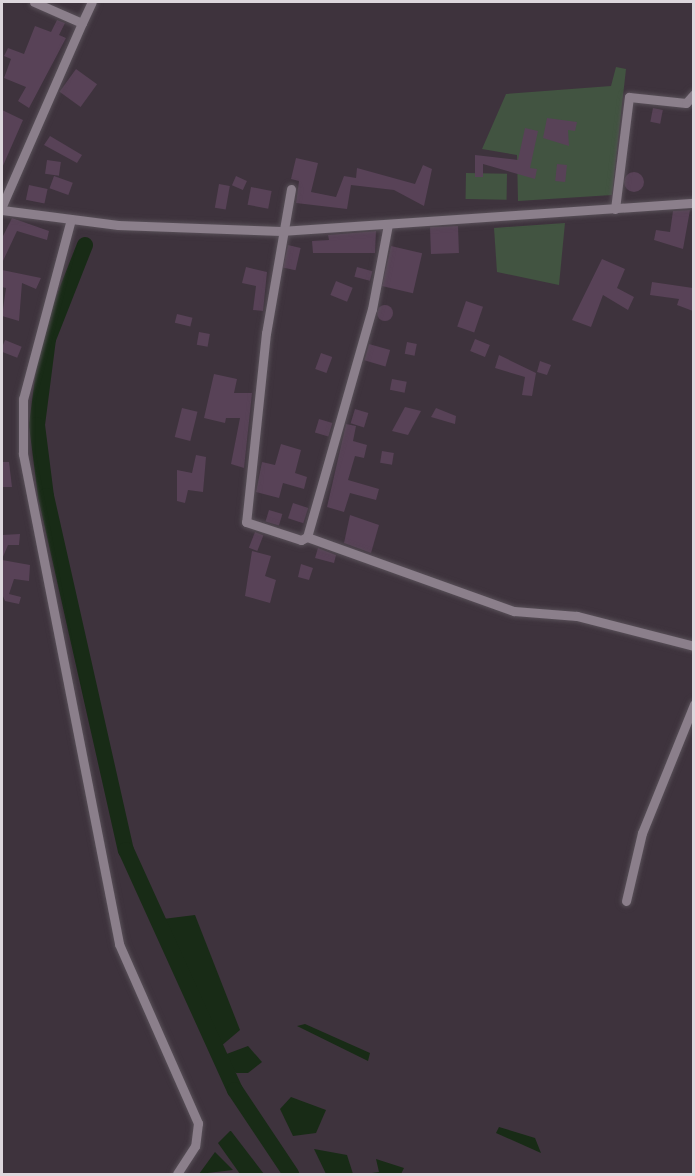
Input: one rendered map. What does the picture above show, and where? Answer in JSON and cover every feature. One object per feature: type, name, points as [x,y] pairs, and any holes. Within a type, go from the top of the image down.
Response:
[{"type":"street","points":[[34,2],[82,23]]},
{"type":"street","points":[[92,2],[2,208],[71,219],[281,231],[693,203]]},
{"type":"street","points":[[615,209],[629,97],[686,103],[693,94]]},
{"type":"street","points":[[291,189],[281,231],[245,519],[301,540],[307,537],[514,611],[577,616],[693,646]]},
{"type":"street","points":[[71,219],[23,399],[23,454],[117,935],[198,1123],[195,1146],[177,1174]]},
{"type":"street","points":[[307,537],[372,309],[388,224]]},
{"type":"street","points":[[626,901],[642,833],[693,704]]},
{"type":"shaded area","points":[[616,67],[626,69],[612,195],[518,201],[517,155],[482,149],[506,94],[611,86]]},
{"type":"shaded area","points":[[466,173],[507,174],[507,200],[466,199]]},
{"type":"shaded area","points":[[565,223],[559,285],[497,272],[494,228]]},
{"type":"shaded area","points":[[195,915],[240,1030],[220,1047],[163,919]]},
{"type":"shaded area","points":[[305,1024],[370,1053],[368,1061],[297,1026]]},
{"type":"shaded area","points":[[248,1046],[262,1062],[248,1073],[236,1073],[224,1055]]},
{"type":"shaded area","points":[[291,1097],[326,1110],[316,1133],[293,1136],[280,1109]]},
{"type":"shaded area","points":[[499,1127],[535,1138],[541,1153],[496,1133]]},
{"type":"shaded area","points":[[230,1131],[264,1174],[240,1174],[218,1143]]},
{"type":"shaded area","points":[[314,1149],[347,1155],[353,1174],[326,1174]]},
{"type":"shaded area","points":[[215,1152],[233,1170],[199,1174]]},
{"type":"shaded area","points":[[376,1159],[404,1168],[401,1174],[365,1174],[379,1172]]},
{"type":"building","points":[[57,20],[65,23],[59,35],[66,38],[29,108],[18,101],[26,87],[4,78],[11,59],[4,56],[8,48],[24,54],[35,26],[51,32]]},
{"type":"building","points":[[76,69],[97,84],[81,107],[60,92]]},
{"type":"building","points":[[653,108],[663,110],[660,124],[650,122]]},
{"type":"building","points":[[2,110],[23,120],[2,168]]},
{"type":"building","points":[[547,118],[577,122],[575,131],[568,130],[569,146],[543,138]]},
{"type":"building","points":[[525,128],[538,131],[530,168],[537,169],[535,179],[483,164],[483,177],[475,177],[475,155],[518,160]]},
{"type":"building","points":[[50,136],[82,155],[77,163],[44,145]]},
{"type":"building","points":[[296,158],[318,163],[311,192],[336,197],[344,176],[356,178],[357,168],[415,184],[423,165],[432,169],[424,206],[394,190],[351,185],[347,209],[296,203],[299,181],[291,179]]},
{"type":"building","points":[[47,160],[61,162],[59,176],[45,174]]},
{"type":"building","points":[[557,164],[567,165],[565,182],[555,181]]},
{"type":"building","points":[[634,172],[641,175],[644,182],[641,189],[634,192],[627,189],[624,182],[627,175]]},
{"type":"building","points":[[54,176],[73,183],[68,195],[50,188]]},
{"type":"building","points":[[236,176],[247,181],[243,190],[232,185]]},
{"type":"building","points":[[219,184],[230,186],[226,210],[215,208]]},
{"type":"building","points":[[29,185],[48,189],[44,204],[26,200]]},
{"type":"building","points":[[251,187],[272,191],[268,209],[248,205]]},
{"type":"building","points":[[690,210],[683,249],[654,240],[656,230],[670,232],[673,211]]},
{"type":"building","points":[[12,218],[49,231],[47,240],[17,231],[2,263],[2,238]]},
{"type":"building","points":[[458,226],[459,253],[431,254],[430,227]]},
{"type":"building","points":[[376,231],[375,253],[313,253],[312,241],[329,240],[328,235]]},
{"type":"building","points":[[288,245],[301,248],[295,270],[283,267]]},
{"type":"building","points":[[391,246],[422,253],[413,293],[382,286]]},
{"type":"building","points":[[602,259],[625,269],[617,288],[634,297],[628,310],[603,295],[591,327],[572,320]]},
{"type":"building","points":[[246,267],[267,272],[263,311],[253,310],[256,286],[242,283]]},
{"type":"building","points":[[357,267],[372,271],[370,281],[354,277]]},
{"type":"building","points":[[2,270],[41,278],[36,289],[22,283],[19,321],[2,316],[6,288],[2,287]]},
{"type":"building","points":[[336,281],[353,288],[347,302],[330,295]]},
{"type":"building","points":[[652,282],[693,288],[693,311],[677,305],[679,299],[650,295]]},
{"type":"building","points":[[466,301],[483,307],[474,332],[457,327]]},
{"type":"building","points":[[385,305],[391,307],[393,313],[391,319],[385,321],[379,319],[377,313],[379,307]]},
{"type":"building","points":[[177,314],[193,318],[190,327],[175,323]]},
{"type":"building","points":[[199,332],[210,334],[208,347],[197,345]]},
{"type":"building","points":[[475,339],[490,345],[485,357],[470,351]]},
{"type":"building","points":[[5,340],[22,347],[17,358],[2,352]]},
{"type":"building","points":[[407,342],[417,344],[415,356],[405,354]]},
{"type":"building","points":[[369,344],[390,350],[385,366],[364,360]]},
{"type":"building","points":[[321,353],[332,357],[326,373],[315,369]]},
{"type":"building","points":[[499,355],[536,373],[532,396],[522,395],[525,377],[495,368]]},
{"type":"building","points":[[540,361],[551,365],[547,375],[537,372]]},
{"type":"building","points":[[214,374],[237,379],[234,393],[252,393],[244,468],[231,464],[240,418],[226,418],[225,423],[204,418]]},
{"type":"building","points":[[392,379],[407,382],[405,393],[390,390]]},
{"type":"building","points":[[405,407],[421,411],[408,435],[392,431]]},
{"type":"building","points":[[182,408],[198,412],[190,441],[175,437]]},
{"type":"building","points":[[436,408],[456,416],[455,424],[431,417]]},
{"type":"building","points":[[355,409],[368,413],[364,427],[351,423]]},
{"type":"building","points":[[319,419],[332,423],[328,436],[315,432]]},
{"type":"building","points":[[346,424],[356,426],[353,441],[367,445],[364,458],[355,456],[348,480],[379,489],[376,500],[350,493],[344,512],[327,507]]},
{"type":"building","points":[[281,444],[301,450],[295,473],[307,477],[304,489],[283,483],[279,498],[256,492],[262,462],[275,465]]},
{"type":"building","points":[[382,451],[394,453],[392,465],[380,463]]},
{"type":"building","points":[[196,455],[206,457],[203,492],[188,490],[185,503],[177,501],[177,470],[192,473]]},
{"type":"building","points":[[2,462],[9,462],[12,487],[2,487]]},
{"type":"building","points":[[293,503],[308,508],[303,523],[288,518]]},
{"type":"building","points":[[269,510],[282,514],[279,526],[265,521]]},
{"type":"building","points":[[350,515],[379,525],[371,553],[344,543]]},
{"type":"building","points":[[255,532],[263,535],[257,551],[249,548]]},
{"type":"building","points":[[20,534],[19,545],[8,545],[2,559],[2,535]]},
{"type":"building","points":[[318,548],[336,555],[334,563],[315,558]]},
{"type":"building","points":[[252,551],[271,556],[265,576],[276,580],[270,603],[245,596]]},
{"type":"building","points":[[2,560],[30,565],[29,581],[14,579],[9,594],[21,597],[19,604],[5,601],[2,594]]},
{"type":"building","points":[[301,564],[313,568],[309,580],[298,577]]},
{"type":"waterway","points":[[85,245],[48,339],[37,425],[46,496],[126,850],[235,1090],[291,1174]]}]
